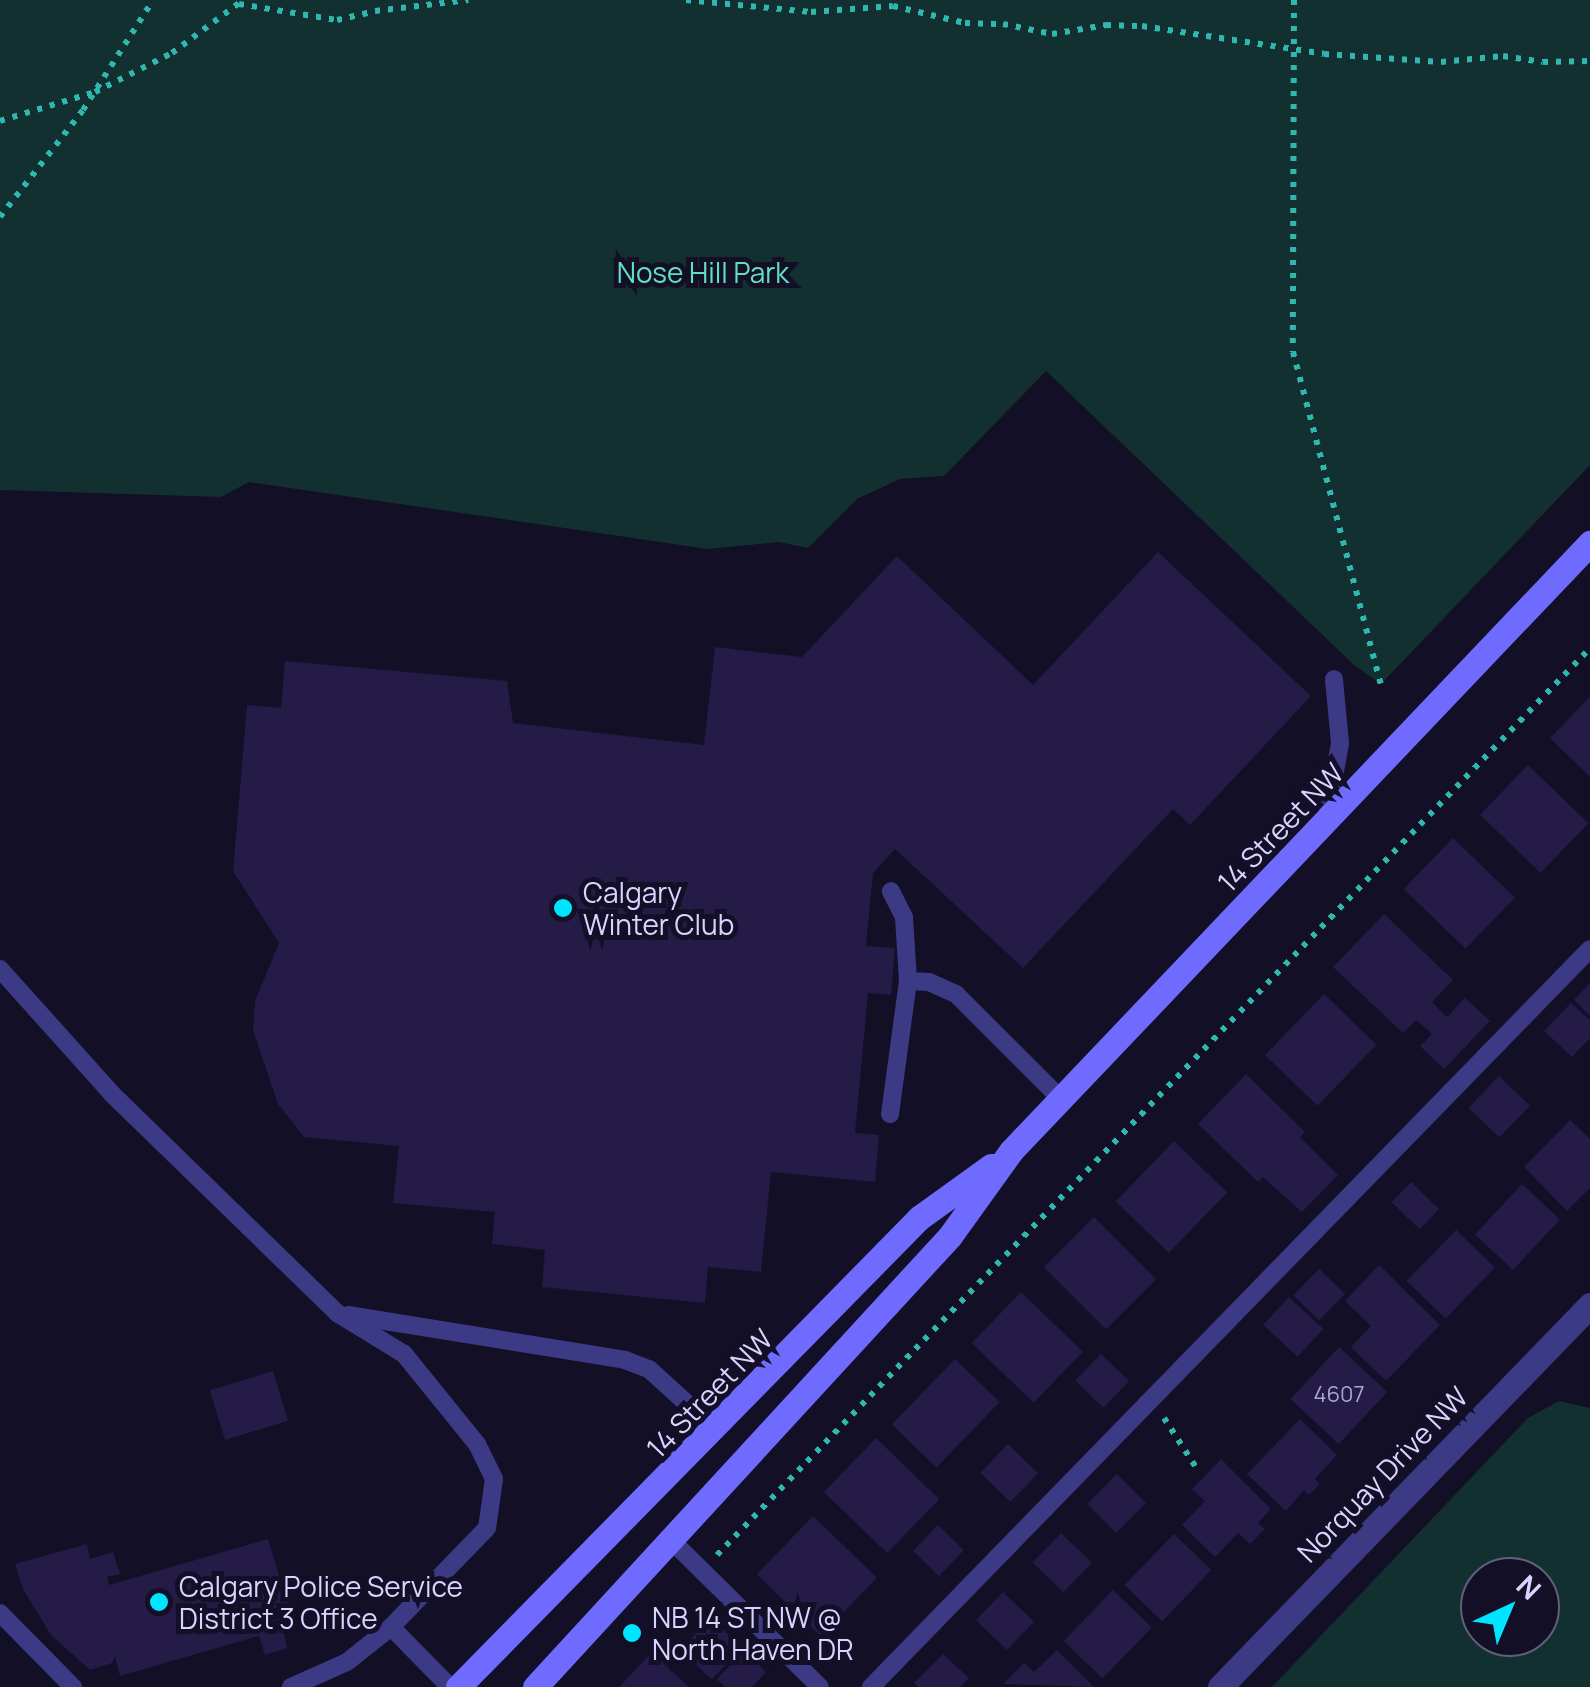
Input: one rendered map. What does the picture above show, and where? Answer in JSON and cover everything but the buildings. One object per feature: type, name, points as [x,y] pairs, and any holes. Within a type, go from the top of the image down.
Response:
[{"type":"main road","name":"14 Street NW","points":[[535,1687],[673,1542],[950,1236],[1011,1151],[1590,542]]},
{"type":"main road","name":"14 Street NW","points":[[458,1687],[716,1430],[920,1218],[1011,1151]]},
{"type":"street","name":"Norquay Drive NW","points":[[1220,1687],[1590,1304]]},
{"type":"lane","points":[[1326,824],[1340,743],[1334,679]]},
{"type":"lane","points":[[890,1114],[908,981],[904,917],[891,890]]},
{"type":"lane","points":[[872,1687],[1590,949]]},
{"type":"lane","points":[[0,969],[112,1094],[338,1313],[404,1354],[477,1444],[494,1479],[488,1528],[391,1627],[347,1662],[290,1687]]},
{"type":"lane","points":[[908,981],[928,982],[956,994],[1061,1099]]},
{"type":"lane","points":[[338,1313],[625,1360],[649,1369],[716,1430]]},
{"type":"lane","points":[[673,1542],[820,1687]]},
{"type":"lane","points":[[0,1613],[73,1687]]},
{"type":"lane","points":[[391,1627],[450,1687]]},
{"type":"path","points":[[0,217],[94,92],[153,0]]},
{"type":"path","points":[[0,121],[94,92],[172,53],[241,2],[337,20],[430,2],[468,0]]},
{"type":"path","points":[[686,0],[811,12],[893,6],[1052,34],[1095,26],[1142,26],[1294,48],[1442,62],[1503,56],[1543,62],[1590,61]]},
{"type":"path","points":[[1294,0],[1293,352],[1381,684]]},
{"type":"path","points":[[715,1556],[1590,648]]},
{"type":"path","points":[[1158,1393],[1166,1422],[1199,1472]]},
{"type":"green space","name":"Nose Hill Park","points":[[0,0],[1590,0],[1590,465],[1381,684],[1354,665],[1046,371],[944,476],[900,479],[857,499],[808,548],[779,542],[708,549],[249,482],[221,497],[0,490]]},
{"type":"green space","points":[[1559,1401],[1590,1408],[1590,1687],[1272,1687],[1528,1418]]},
{"type":"place","name":"Calgary Winter Club","points":[[563,908]]},
{"type":"place","name":"Calgary Police Service District 3 Office","points":[[159,1602]]},
{"type":"place","name":"NB 14 ST NW @ North Haven DR","points":[[632,1633]]}]
